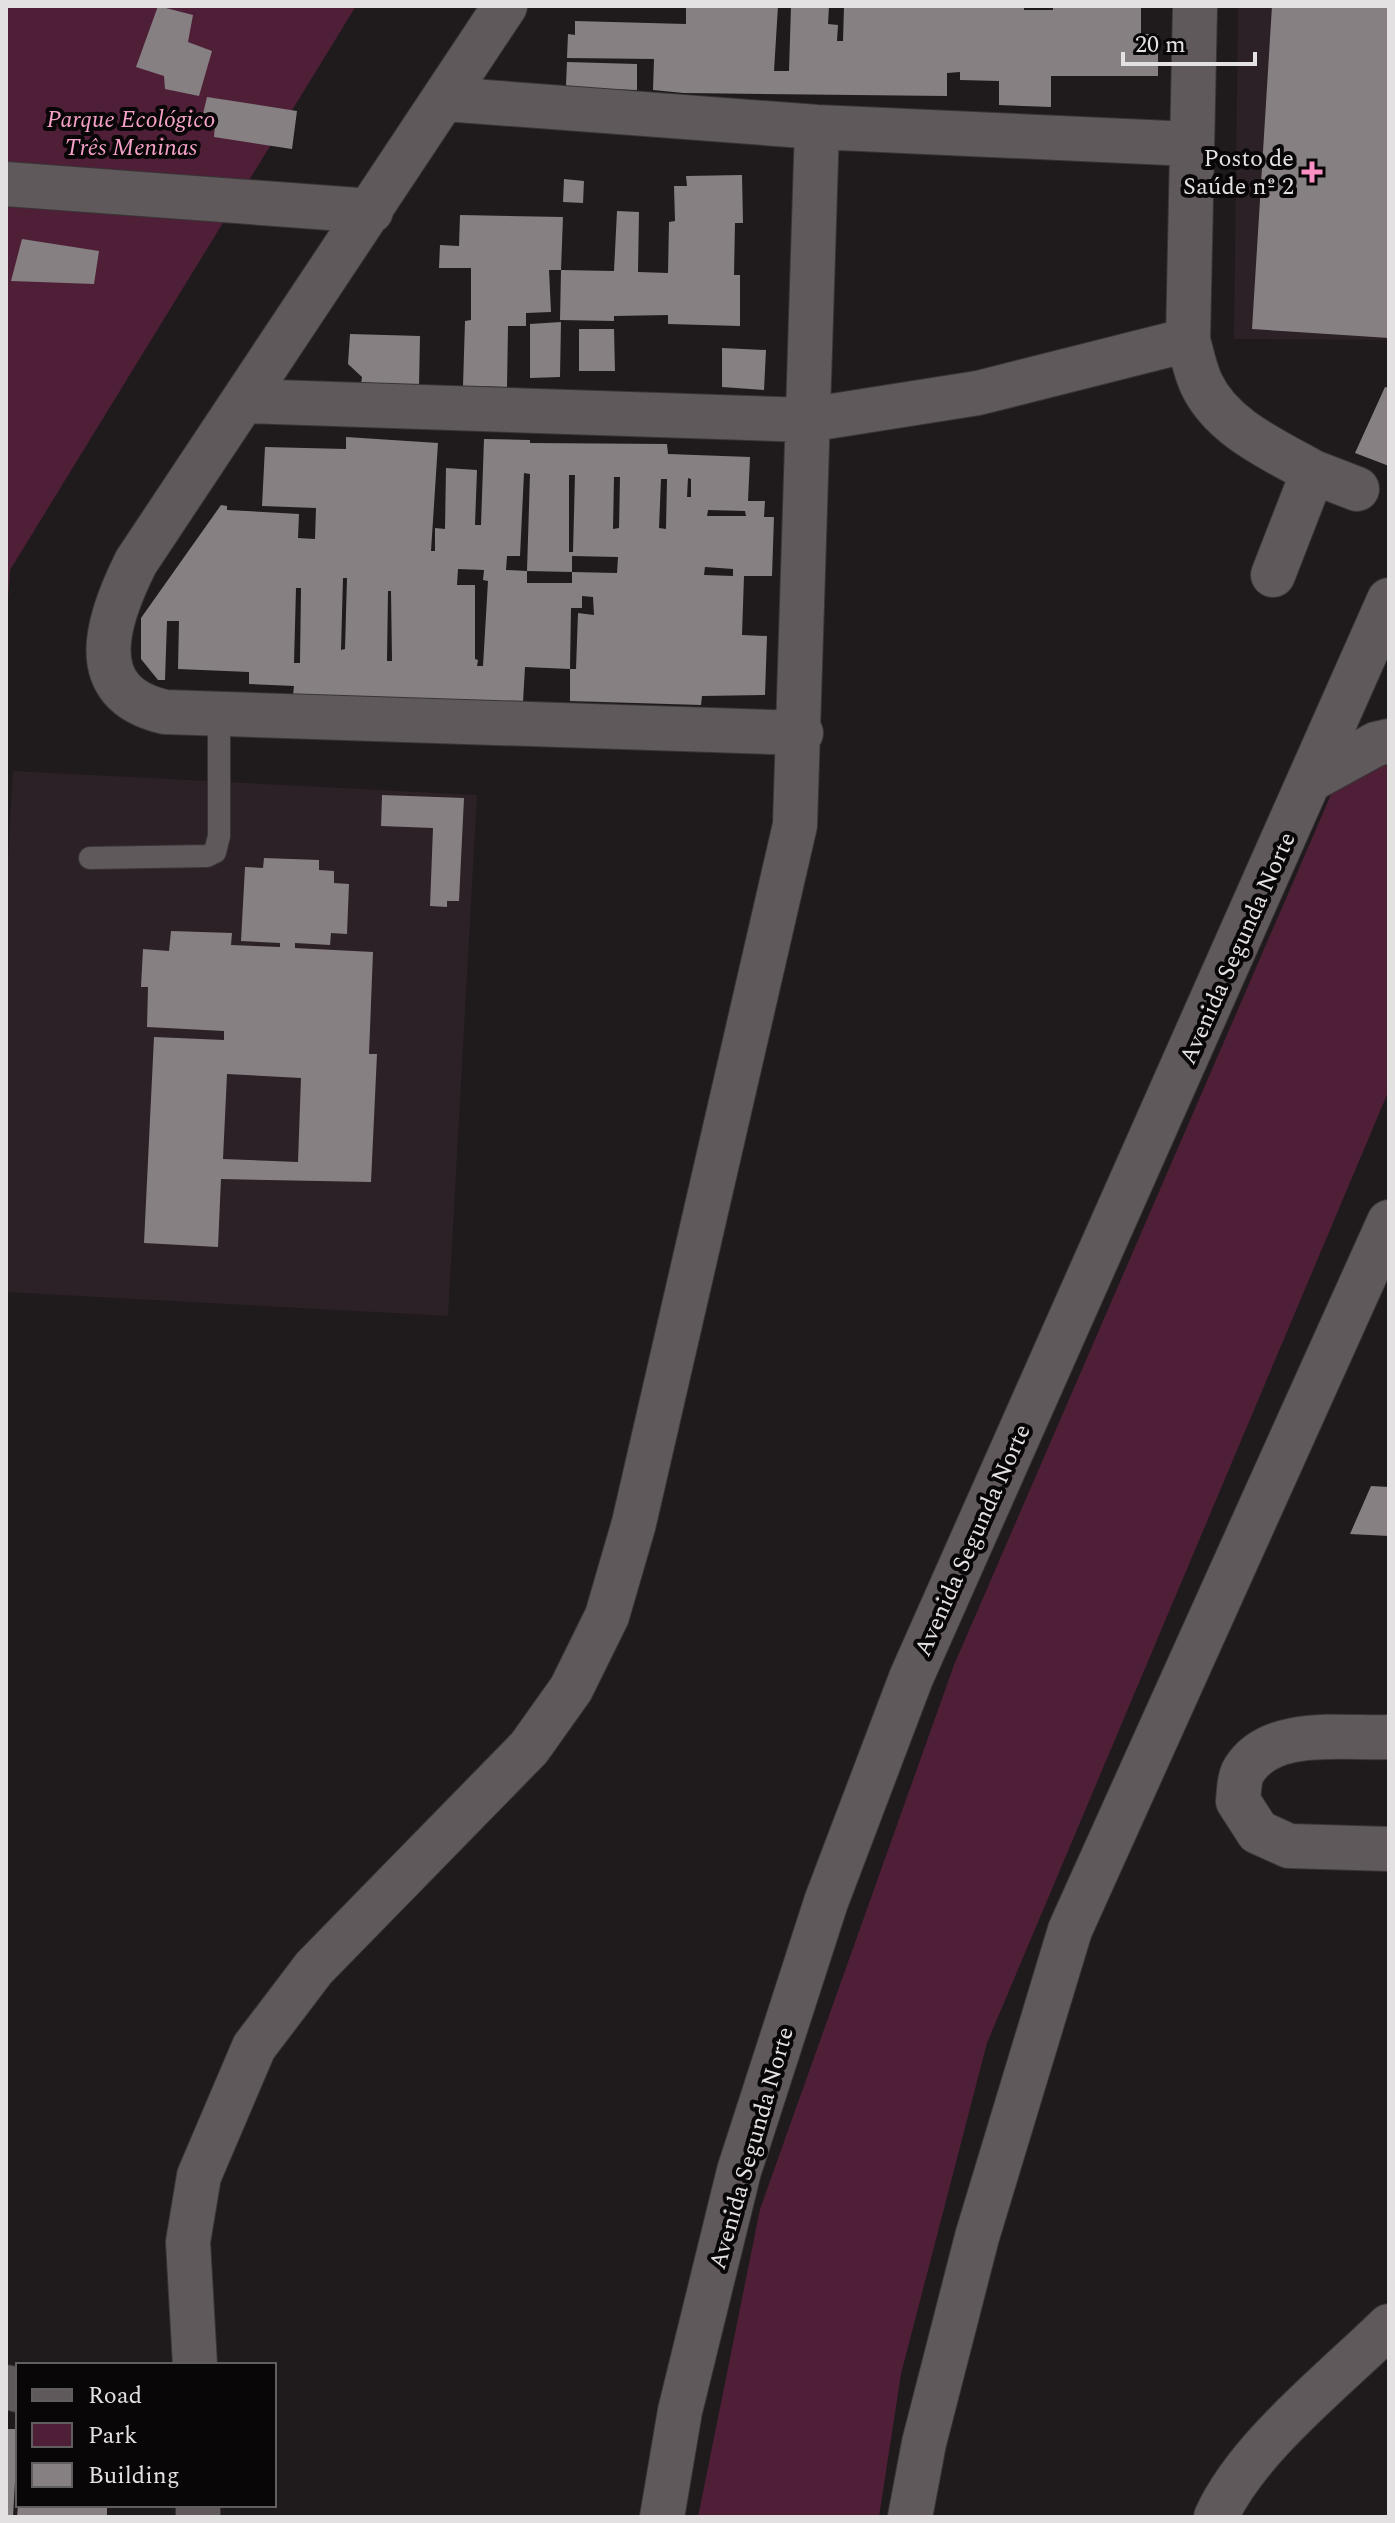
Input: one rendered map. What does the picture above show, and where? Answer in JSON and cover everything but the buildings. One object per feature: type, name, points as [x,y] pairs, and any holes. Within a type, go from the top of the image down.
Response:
[{"type":"street","points":[[505,6],[136,562],[109,627],[112,674],[124,695],[139,706],[165,712],[801,733]]},
{"type":"street","points":[[1195,6],[1188,340],[1201,384],[1225,417],[1262,444],[1313,472],[1357,489]]},
{"type":"street","points":[[445,99],[817,127],[1191,144]]},
{"type":"street","points":[[195,2363],[188,2242],[199,2176],[254,2047],[314,1968],[529,1748],[571,1689],[607,1616],[634,1523],[781,899],[795,825],[801,733],[817,127]]},
{"type":"street","points":[[6,184],[371,211]]},
{"type":"street","points":[[244,401],[807,420],[978,393],[1188,340]]},
{"type":"street","points":[[1273,575],[1313,472]]},
{"type":"street","name":"Avenida Segunda Norte","points":[[662,2517],[680,2411],[739,2171],[832,1887],[911,1678],[1389,600]]},
{"type":"street","points":[[1312,779],[1376,744],[1389,741]]},
{"type":"street","points":[[910,2517],[924,2443],[977,2237],[1070,1930],[1389,1222]]},
{"type":"street","points":[[1389,1737],[1284,1742],[1258,1755],[1242,1772],[1238,1801],[1258,1832],[1289,1846],[1389,1849]]},
{"type":"street","points":[[1216,2517],[1228,2491],[1265,2447],[1389,2326]]},
{"type":"lane","points":[[90,858],[207,856],[215,852],[219,836],[219,716]]},
{"type":"shaded area","name":"Posto de Saúde nº 2","points":[[1238,6],[1389,6],[1389,340],[1234,339]]},
{"type":"shaded area","points":[[13,771],[477,795],[448,1316],[6,1292],[6,896]]},
{"type":"green space","name":"Parque Ecológico Três Meninas","points":[[6,6],[356,6],[10,570],[6,626]]},
{"type":"green space","points":[[1389,761],[1389,1090],[987,2043],[901,2374],[879,2517],[698,2517],[760,2209],[954,1665],[1336,783]]},
{"type":"place","name":"Posto de Saúde nº 2","points":[[1312,172]]}]
